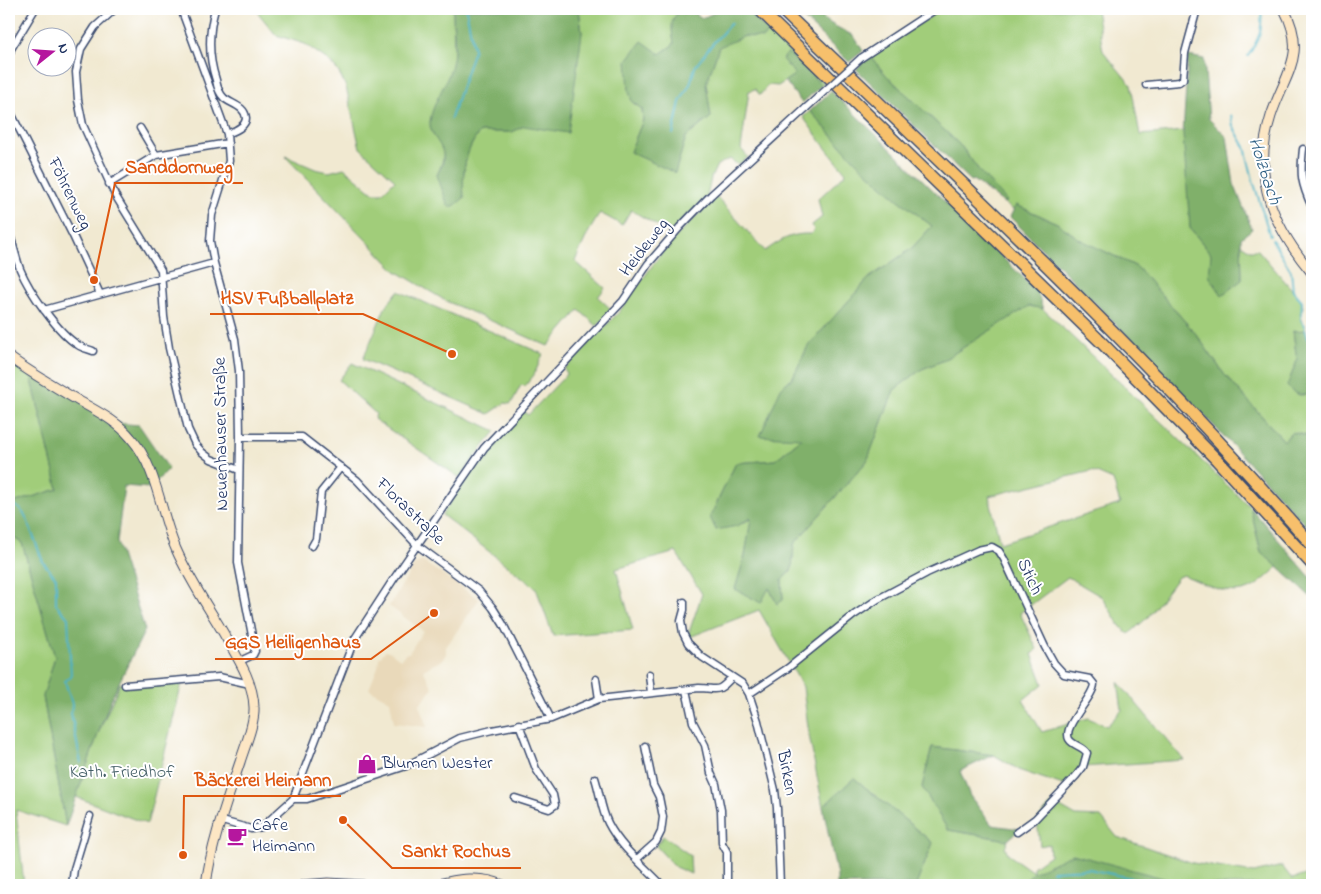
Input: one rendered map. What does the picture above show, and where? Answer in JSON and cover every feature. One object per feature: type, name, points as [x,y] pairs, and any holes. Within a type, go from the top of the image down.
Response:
[{"type":"highway","points":[[759,9],[1100,341],[1217,460],[1312,564]]},
{"type":"highway","points":[[781,9],[1111,330],[1312,545]]},
{"type":"main road","points":[[1284,9],[1293,27],[1295,36],[1294,53],[1286,81],[1271,116],[1264,144],[1264,178],[1267,196],[1276,220],[1312,273]]},
{"type":"main road","points":[[9,357],[30,372],[117,423],[132,438],[145,457],[154,478],[166,523],[176,550],[240,661],[250,684],[254,709],[249,734],[208,870],[206,885]]},
{"type":"main road","points":[[434,885],[466,878],[488,880],[502,885]]},
{"type":"main road","points":[[303,885],[328,883],[362,885]]},
{"type":"street","points":[[9,57],[11,49],[35,9]]},
{"type":"street","points":[[115,9],[94,27],[81,50],[76,72],[78,100],[83,125],[109,184],[161,270],[164,317],[169,348],[188,430],[195,444],[210,459],[239,470]]},
{"type":"street","name":"Neuenhauser Straße","points":[[181,9],[227,134],[228,142],[229,161],[210,223],[210,241],[214,263],[235,339],[239,370],[238,562],[255,651],[253,655],[240,661]]},
{"type":"street","points":[[215,9],[210,38],[212,68],[217,85],[224,98],[240,107],[246,118],[244,124],[239,129],[227,134]]},
{"type":"street","name":"Heideweg","points":[[293,799],[354,640],[484,448],[623,301],[662,247],[711,195],[861,58],[936,9]]},
{"type":"street","points":[[1146,85],[1179,82],[1183,79],[1195,9]]},
{"type":"street","name":"Föhrenweg","points":[[9,109],[70,229],[100,294]]},
{"type":"street","points":[[140,128],[156,155]]},
{"type":"street","points":[[109,184],[156,155],[228,142]]},
{"type":"street","points":[[1303,149],[1300,172],[1305,191],[1312,205]]},
{"type":"street","points":[[9,232],[21,270],[44,310],[78,345],[93,350]]},
{"type":"street","points":[[44,310],[214,263]]},
{"type":"street","name":"Florastraße","points":[[240,437],[302,437],[357,480],[417,545],[485,597],[503,624],[551,719]]},
{"type":"street","points":[[312,546],[316,538],[321,492],[341,467]]},
{"type":"street","name":"Stich","points":[[749,694],[788,668],[854,615],[878,599],[935,569],[978,550],[992,547],[999,551],[1004,559],[1054,663],[1064,674],[1090,679],[1094,684],[1094,689],[1081,707],[1068,733],[1069,739],[1085,749],[1087,753],[1083,767],[1035,819],[1017,832]]},
{"type":"street","name":"Birken","points":[[684,602],[681,622],[683,633],[688,643],[702,657],[743,684],[749,694],[766,747],[775,790],[780,885]]},
{"type":"street","points":[[649,674],[651,693]]},
{"type":"street","points":[[126,685],[219,677],[250,684]]},
{"type":"street","points":[[222,821],[256,829],[293,799],[307,799],[406,766],[460,738],[519,724],[551,719],[599,699],[699,688],[718,690],[732,678]]},
{"type":"street","points":[[596,680],[599,699]]},
{"type":"street","points":[[686,690],[692,722],[705,746],[722,810],[722,843],[727,852],[726,885]]},
{"type":"street","points":[[515,798],[550,809],[555,805],[553,795],[536,769],[519,724]]},
{"type":"street","points":[[637,860],[656,842],[661,832],[663,817],[659,797],[653,785],[645,746]]},
{"type":"street","points":[[594,778],[608,823],[616,836],[662,885]]},
{"type":"street","points":[[72,885],[74,869],[90,816]]},
{"type":"shaded area","points":[[422,561],[479,599],[446,647],[446,654],[442,660],[423,670],[433,688],[419,705],[427,727],[394,723],[390,701],[369,689],[378,667],[379,658],[385,651],[389,651],[400,659],[409,653],[423,631],[389,606],[415,564]]},
{"type":"green space","points":[[255,9],[453,9],[454,59],[433,135],[443,149],[442,164],[437,175],[464,198],[463,180],[465,163],[470,147],[480,132],[512,132],[524,126],[582,33],[579,9],[683,9],[673,20],[674,44],[660,54],[632,102],[642,109],[643,120],[630,152],[675,172],[686,137],[711,117],[706,84],[719,46],[745,36],[763,38],[768,31],[824,83],[822,85],[788,53],[786,65],[792,68],[795,75],[778,86],[768,85],[760,95],[755,89],[749,91],[741,149],[748,157],[738,165],[730,159],[717,165],[711,178],[707,197],[670,233],[631,210],[622,225],[600,213],[575,261],[605,288],[598,297],[612,310],[597,326],[579,310],[548,346],[446,301],[396,271],[285,156],[315,169],[329,172],[344,168],[374,193],[382,193],[395,180],[360,148],[346,87],[338,71],[329,61],[305,44],[276,35]]},
{"type":"green space","points":[[453,9],[579,9],[582,33],[568,133],[524,126],[512,132],[480,132],[470,147],[465,163],[463,180],[464,198],[454,206],[448,206],[437,175],[442,164],[442,149],[432,132],[430,121],[434,106],[449,75],[453,59]]},
{"type":"green space","points":[[683,9],[689,9],[702,18],[716,12],[716,9],[746,9],[768,31],[763,38],[745,36],[719,47],[706,84],[711,117],[686,137],[675,173],[630,152],[643,120],[642,109],[632,102],[629,91],[627,60],[642,41],[660,54],[674,44],[673,20],[678,12]]},
{"type":"green space","points":[[794,9],[809,9],[854,36],[863,51],[849,62]]},
{"type":"green space","points":[[942,9],[1096,9],[1103,51],[1131,85],[1140,135],[1184,131],[1190,228],[1211,254],[1242,280],[1241,244],[1250,250],[1258,250],[1302,301],[1303,308],[1300,314],[1306,330],[1293,331],[1297,361],[1287,386],[1299,395],[1312,394],[1312,437],[1292,432],[1284,441],[1224,374],[1196,334],[1137,267],[1081,240],[1057,223],[1016,205],[1013,210],[1004,203],[1007,202],[981,173],[961,146],[886,75],[870,56]]},
{"type":"green space","points":[[788,53],[822,85],[802,103],[785,81],[794,75],[782,59]]},
{"type":"green space","points":[[870,56],[886,75],[961,146],[981,173],[1007,201],[1004,203],[973,180],[971,181],[856,69]]},
{"type":"green space","points":[[1188,56],[1204,59],[1209,119],[1227,137],[1234,184],[1252,229],[1241,238],[1242,280],[1222,295],[1209,276],[1211,254],[1190,228],[1183,134]]},
{"type":"green space","points":[[831,91],[1037,291],[1043,309],[1029,306],[942,361],[922,369],[894,390],[867,461],[794,544],[792,569],[782,580],[783,600],[777,604],[769,588],[761,603],[735,589],[745,556],[751,518],[737,526],[716,530],[710,517],[736,463],[775,460],[802,438],[760,436],[781,388],[793,377],[808,346],[869,278],[911,249],[932,226],[895,197],[856,162],[810,111]]},
{"type":"green space","points":[[810,111],[868,172],[932,226],[911,249],[869,278],[808,346],[793,377],[781,388],[802,438],[775,460],[736,463],[710,517],[737,526],[752,518],[745,556],[735,589],[769,588],[777,604],[783,600],[782,580],[792,569],[794,544],[867,461],[894,390],[922,369],[942,361],[1029,305],[1043,309],[1250,507],[1261,552],[1279,566],[1258,584],[1249,589],[1232,592],[1214,588],[1183,575],[1178,577],[1148,617],[1129,634],[1120,626],[1102,597],[1068,577],[1020,613],[1037,649],[1032,654],[1043,684],[1023,700],[1042,732],[1088,718],[1107,726],[1122,710],[1118,682],[1184,760],[1083,767],[1066,786],[1021,771],[994,755],[932,747],[922,787],[948,830],[1008,840],[1005,848],[1009,855],[1033,872],[1033,867],[1050,855],[1049,844],[1040,846],[1037,820],[1051,804],[1055,804],[1076,816],[1101,817],[1117,837],[1193,863],[1254,873],[1282,866],[1292,879],[1312,873],[1312,885],[1172,885],[1170,880],[1025,880],[1025,885],[916,885],[933,843],[854,778],[823,807],[809,735],[803,687],[759,610],[687,638],[702,594],[676,552],[616,569],[633,630],[553,636],[536,588],[442,515],[464,481],[498,436],[523,411],[528,415],[563,378],[567,373],[564,369],[619,312],[665,248],[716,196],[765,251],[786,238],[811,234],[814,230],[812,225],[822,217],[818,199],[846,173],[803,117]],"holes":[[[1092,471],[1113,480],[1120,504],[1000,543],[989,496]]]},
{"type":"green space","points":[[1016,205],[1057,223],[1081,240],[1137,267],[1196,334],[1224,374],[1284,441],[1292,432],[1312,437],[1312,532],[1163,373],[1010,217]]},
{"type":"green space","points":[[398,291],[543,354],[534,375],[525,386],[521,385],[511,404],[505,403],[489,414],[363,359],[385,308]]},
{"type":"green space","points":[[1306,330],[1312,346],[1312,394],[1301,395],[1293,392],[1287,386],[1297,361],[1293,331]]},
{"type":"green space","points":[[9,357],[30,372],[58,489],[16,502],[9,497]]},
{"type":"green space","points":[[352,363],[496,431],[460,478],[374,419],[376,414],[339,380]]},
{"type":"green space","points":[[30,372],[117,423],[139,425],[169,469],[149,488],[124,486],[117,542],[145,630],[112,697],[66,826],[43,696],[55,657],[22,543],[9,535],[9,497],[16,502],[58,489]]},
{"type":"green space","points":[[1250,507],[1312,579],[1312,598],[1261,552]]},
{"type":"green space","points":[[9,535],[22,543],[55,657],[43,697],[66,826],[16,810],[24,885],[9,885]]},
{"type":"green space","name":"Kath. Friedhof","points":[[120,683],[128,687],[182,683],[147,824],[76,797],[98,734]]},
{"type":"green space","points":[[932,747],[994,755],[960,771],[970,796],[992,825],[1020,829],[1008,840],[948,830],[922,787]]},
{"type":"green space","points":[[854,778],[933,843],[916,885],[837,885],[837,876],[823,807]]},
{"type":"green space","points":[[663,836],[690,855],[691,874],[675,867],[656,846]]},
{"type":"green space","points":[[1073,854],[1170,880],[1172,885],[1025,885],[1024,881],[1034,872]]},
{"type":"waterway","points":[[451,118],[474,50],[466,9]]},
{"type":"waterway","name":"Holzbach","points":[[1248,56],[1259,34],[1261,9]]},
{"type":"waterway","points":[[673,134],[680,102],[690,84],[695,67],[731,23]]},
{"type":"waterway","name":"Holzbach","points":[[1231,115],[1233,126],[1245,147],[1270,236]]},
{"type":"waterway","name":"Holzbach","points":[[1272,240],[1291,271],[1293,290],[1302,301],[1301,320],[1312,346]]},
{"type":"waterway","points":[[9,502],[20,509],[26,517],[43,562],[56,578],[56,604],[68,618],[71,677],[65,681],[72,704],[71,713],[81,763]]},
{"type":"waterway","points":[[1052,871],[1089,869],[1135,879],[1147,885]]},
{"type":"place","name":"Sanddornweg","points":[[94,280]]},
{"type":"place","name":"HSV Fußballplatz","points":[[452,354]]},
{"type":"place","name":"GGS Heiligenhaus","points":[[434,613]]},
{"type":"place","name":"Blumen Wester","points":[[367,764]]},
{"type":"place","name":"Sankt Rochus","points":[[343,820]]},
{"type":"place","name":"Cafe Heimann","points":[[237,836]]},
{"type":"place","name":"Bäckerei Heimann","points":[[183,855]]}]
